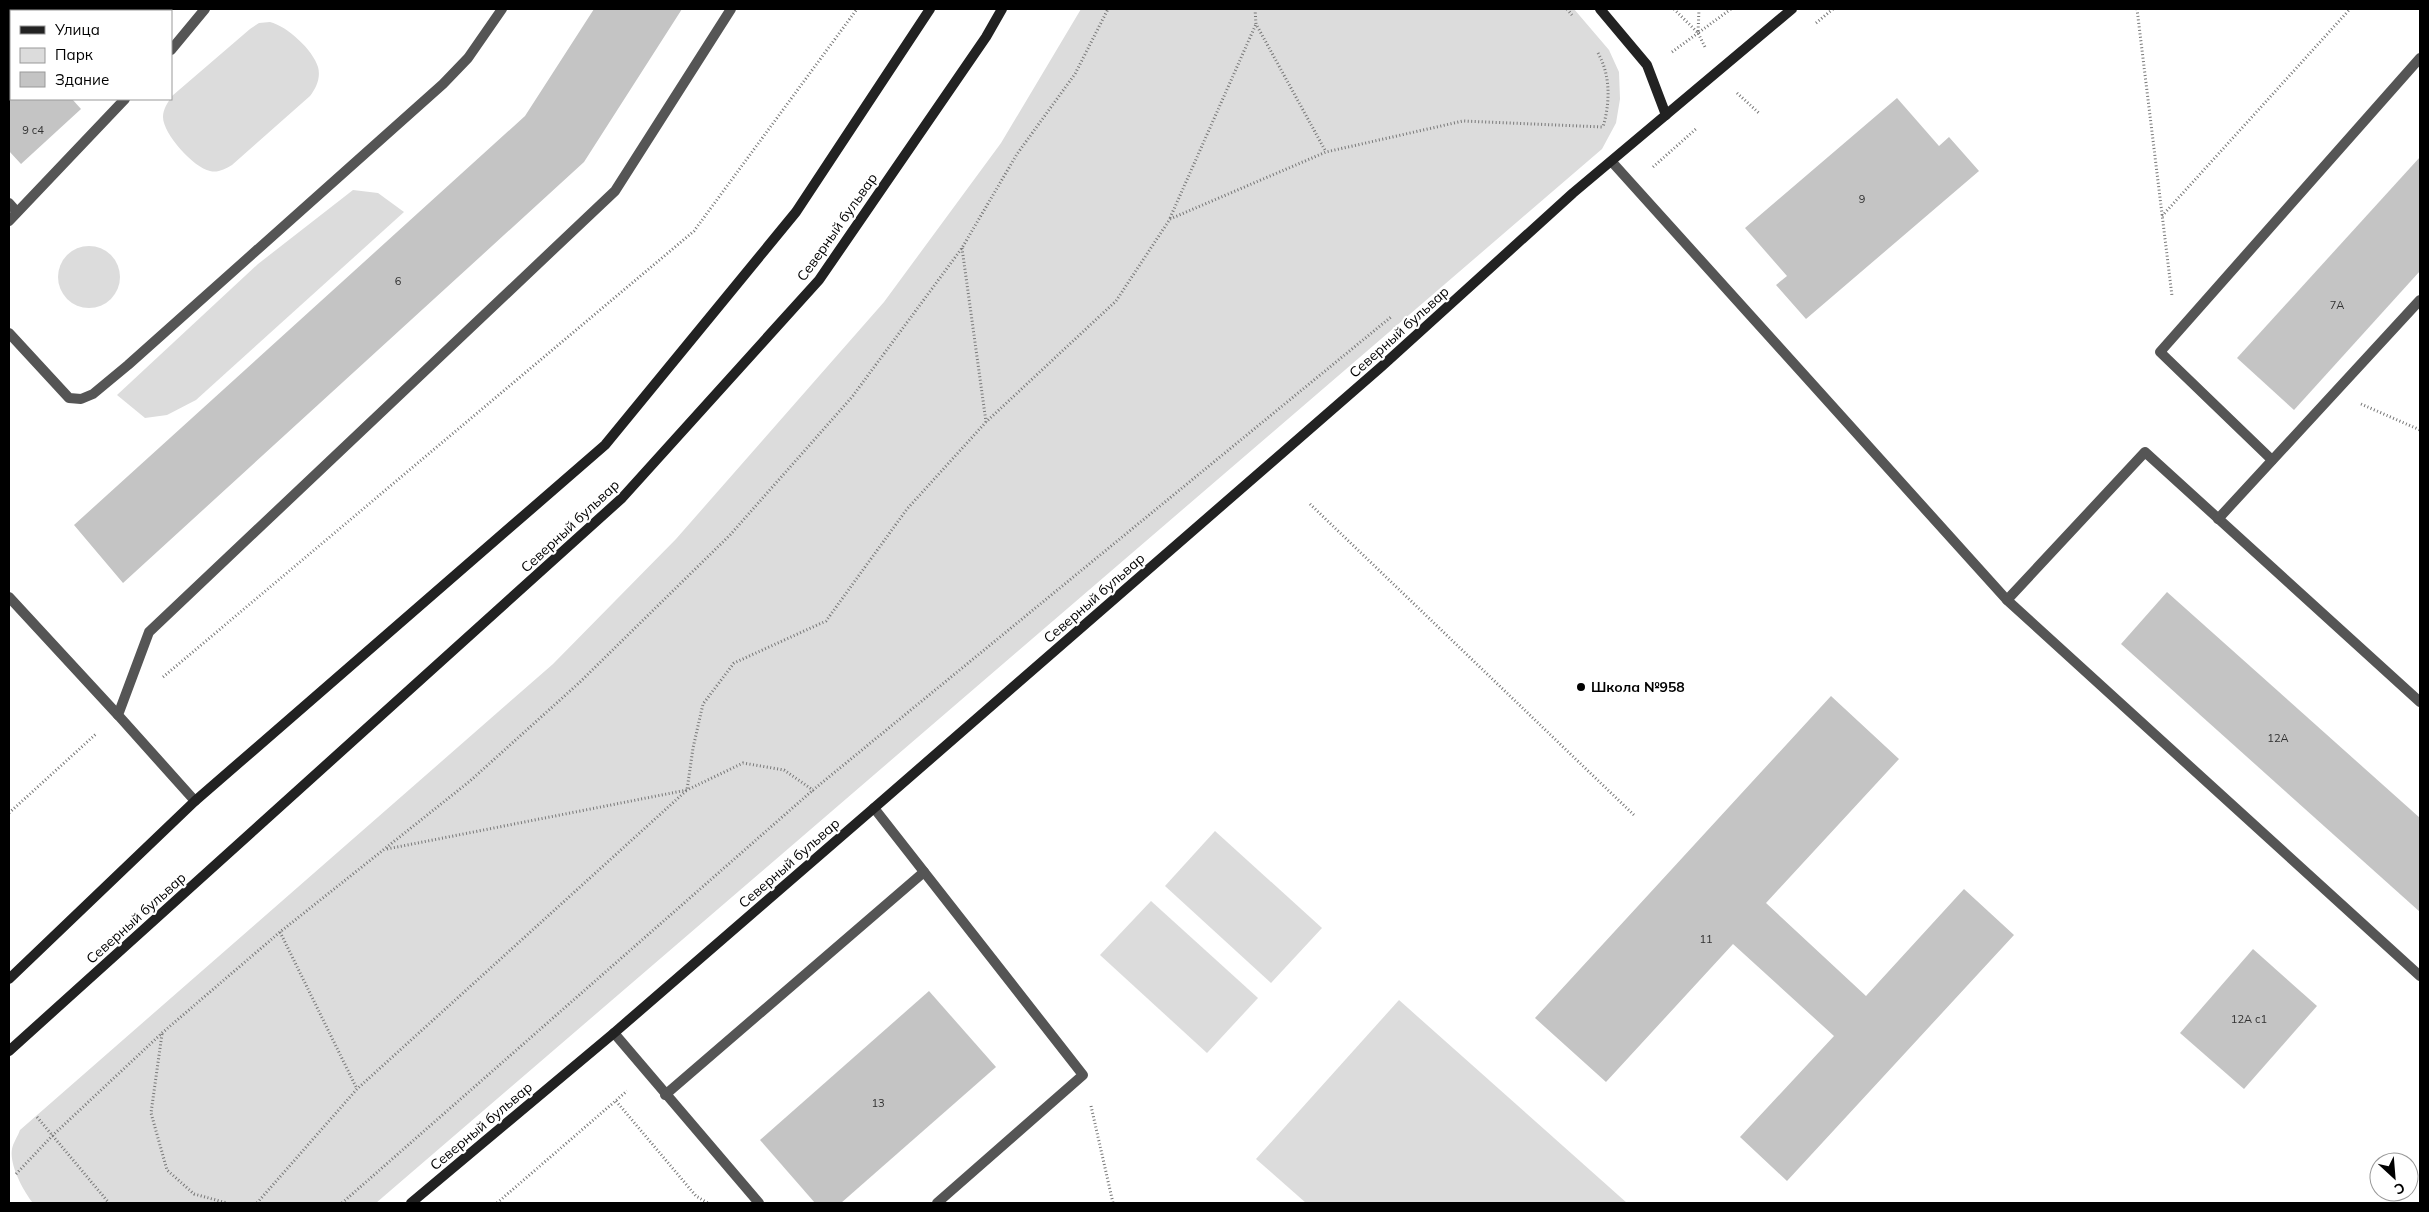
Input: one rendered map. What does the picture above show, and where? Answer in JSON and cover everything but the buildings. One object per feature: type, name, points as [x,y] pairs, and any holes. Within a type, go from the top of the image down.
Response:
[{"type":"main road","points":[[9,979],[195,801],[605,445],[796,212],[930,9]]},
{"type":"main road","name":"Северный бульвар","points":[[9,1051],[622,498],[819,280],[986,37],[1002,9]]},
{"type":"main road","points":[[1600,9],[1647,65],[1666,115]]},
{"type":"main road","name":"Северный бульвар","points":[[411,1203],[614,1032],[874,808],[1360,385],[1573,194],[1792,9]]},
{"type":"lane","points":[[196,20],[197,9]]},
{"type":"lane","points":[[172,49],[205,9]]},
{"type":"lane","points":[[9,333],[69,398],[81,399],[93,394],[128,366],[443,84],[468,58],[502,9]]},
{"type":"lane","points":[[118,715],[149,632],[615,191],[731,9]]},
{"type":"lane","points":[[2272,460],[2160,352],[2420,58]]},
{"type":"lane","points":[[9,221],[124,100]]},
{"type":"lane","points":[[1612,162],[2007,600],[2420,976]]},
{"type":"lane","points":[[9,203],[17,212]]},
{"type":"lane","points":[[2218,519],[2420,300]]},
{"type":"lane","points":[[2007,600],[2145,452],[2420,702]]},
{"type":"lane","points":[[9,597],[195,801]]},
{"type":"lane","points":[[874,808],[1083,1075],[936,1203]]},
{"type":"lane","points":[[666,1095],[924,872]]},
{"type":"lane","points":[[614,1032],[759,1203]]},
{"type":"path","points":[[156,683],[694,231],[857,9]]},
{"type":"path","points":[[16,1174],[52,1136],[162,1033],[280,932],[470,781],[580,682],[730,535],[852,397],[962,248],[1017,154],[1075,74],[1108,9]]},
{"type":"path","points":[[1255,9],[1256,24],[1326,152]]},
{"type":"path","points":[[1567,9],[1577,22]]},
{"type":"path","points":[[1674,9],[1698,33]]},
{"type":"path","points":[[1698,33],[1699,9]]},
{"type":"path","points":[[1671,53],[1731,9]]},
{"type":"path","points":[[1811,28],[1833,9]]},
{"type":"path","points":[[2137,9],[2176,334]]},
{"type":"path","points":[[2162,216],[2350,9]]},
{"type":"path","points":[[257,1203],[357,1089],[687,790],[693,748],[703,704],[734,663],[826,621],[907,510],[986,422],[1116,302],[1170,219],[1256,24]]},
{"type":"path","points":[[1595,48],[1602,60],[1608,81],[1609,106],[1599,134]]},
{"type":"path","points":[[1730,99],[1744,86]]},
{"type":"path","points":[[1737,93],[1760,114]]},
{"type":"path","points":[[1170,219],[1326,152],[1463,121],[1603,127]]},
{"type":"path","points":[[1652,208],[1644,175],[1701,125]]},
{"type":"path","points":[[962,248],[986,422]]},
{"type":"path","points":[[342,1203],[813,790],[1398,311]]},
{"type":"path","points":[[2334,393],[2420,430]]},
{"type":"path","points":[[1310,504],[1634,815]]},
{"type":"path","points":[[9,812],[118,715]]},
{"type":"path","points":[[386,849],[687,790],[743,763],[784,770],[813,790]]},
{"type":"path","points":[[280,932],[357,1089]]},
{"type":"path","points":[[162,1033],[156,1064],[151,1113],[167,1170],[194,1194],[227,1203]]},
{"type":"path","points":[[497,1203],[648,1072]]},
{"type":"path","points":[[1083,1075],[1113,1203]]},
{"type":"path","points":[[616,1101],[696,1196],[708,1203]]},
{"type":"path","points":[[37,1117],[109,1203]]},
{"type":"green space","points":[[1081,9],[1574,9],[1609,50],[1619,72],[1620,99],[1616,123],[1602,149],[376,1203],[33,1203],[25,1192],[13,1163],[13,1144],[20,1130],[553,664],[676,539],[884,302],[1001,143]]},
{"type":"green space","points":[[270,22],[277,24],[305,46],[318,67],[316,86],[310,96],[232,165],[216,171],[203,169],[188,157],[174,141],[164,124],[164,111],[170,100],[172,100],[172,96],[259,23]]},
{"type":"green space","points":[[353,190],[378,193],[404,212],[196,400],[167,415],[145,418],[117,395],[258,264]]},
{"type":"green space","points":[[89,246],[101,248],[111,255],[118,265],[120,277],[118,289],[111,299],[101,306],[89,308],[77,306],[67,299],[60,289],[58,277],[60,265],[67,255],[77,248]]},
{"type":"green space","points":[[1215,831],[1322,928],[1271,983],[1165,886]]},
{"type":"green space","points":[[1151,901],[1258,998],[1207,1053],[1100,955]]},
{"type":"green space","points":[[1399,1000],[1627,1203],[1306,1203],[1256,1159]]},
{"type":"place","name":"Школа №958","points":[[1581,687]]}]
